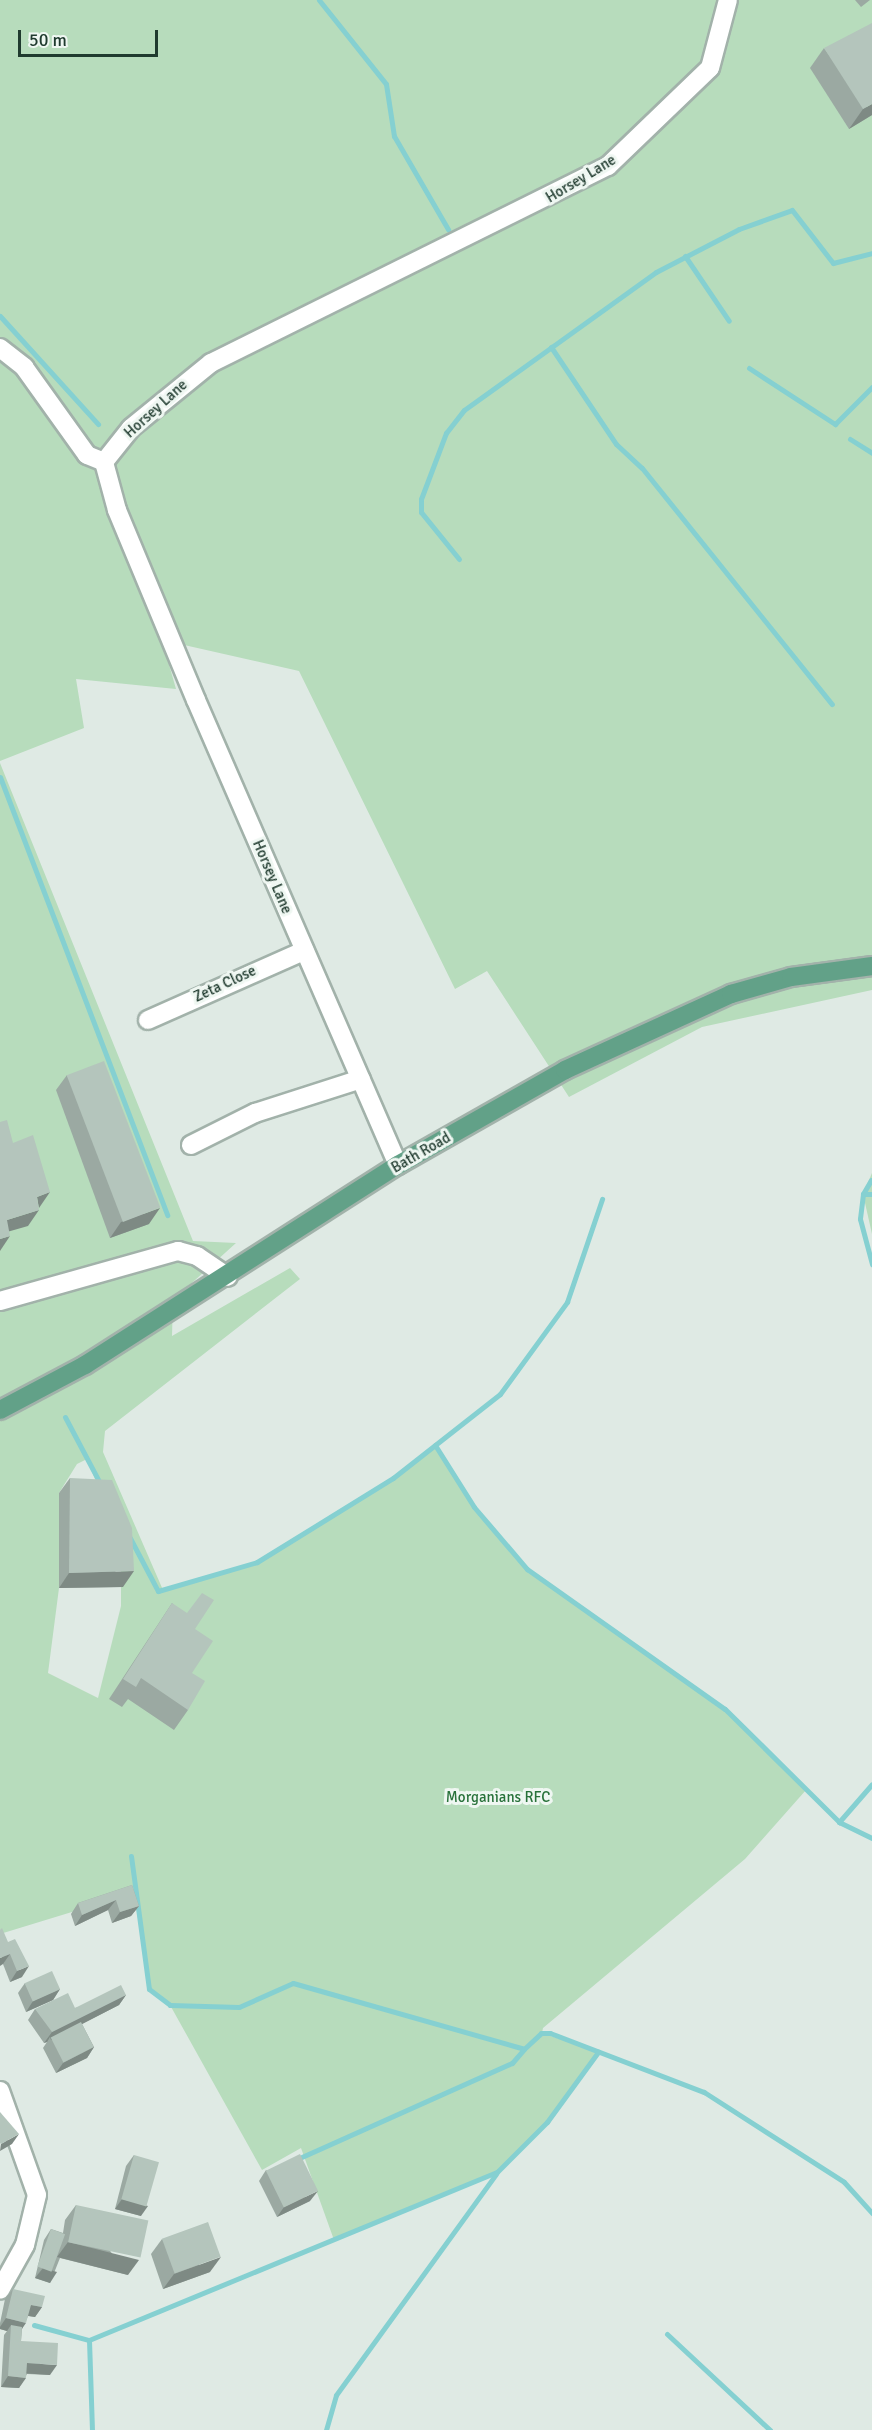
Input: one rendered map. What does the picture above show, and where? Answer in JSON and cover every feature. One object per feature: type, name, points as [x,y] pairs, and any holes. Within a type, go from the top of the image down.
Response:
[{"type":"main road","name":"Bath Road","points":[[0,1410],[85,1365],[228,1277],[398,1165],[565,1070],[676,1016],[791,977],[872,966]]},
{"type":"street","name":"Horsey Lane","points":[[398,1165],[304,951],[117,510],[104,462],[131,428],[211,363],[608,166],[710,68],[728,0]]},
{"type":"street","points":[[0,348],[24,367],[87,455],[104,462]]},
{"type":"street","name":"Zeta Close","points":[[148,1020],[304,951]]},
{"type":"street","points":[[191,1145],[255,1113],[300,1110],[361,1079]]},
{"type":"street","points":[[0,1301],[178,1251],[197,1256],[228,1277]]},
{"type":"street","points":[[0,2091],[37,2195],[25,2245],[0,2290]]},
{"type":"green space","points":[[0,0],[872,0],[872,990],[702,1027],[569,1097],[487,971],[455,989],[299,671],[162,640],[176,689],[76,679],[84,728],[0,761]]},
{"type":"green space","name":"Morganians RFC","points":[[0,763],[193,1241],[236,1243],[173,1300],[172,1336],[290,1268],[300,1279],[105,1431],[103,1452],[163,1590],[257,1562],[393,1478],[435,1445],[474,1507],[527,1569],[725,1709],[806,1790],[745,1859],[543,2028],[542,2033],[598,2052],[547,2122],[497,2172],[334,2240],[301,2148],[262,2170],[170,2005],[149,1989],[134,1893],[0,1934]],"holes":[[[87,1459],[121,1544],[121,1606],[98,1698],[48,1673],[59,1588],[59,1493],[77,1464]]]},
{"type":"green space","points":[[872,1173],[872,1234],[863,1194]]},
{"type":"building","points":[[872,23],[872,104],[863,109],[824,48]]},
{"type":"building","points":[[104,1061],[160,1208],[123,1222],[67,1075]]},
{"type":"building","points":[[7,1120],[13,1143],[33,1135],[50,1192],[37,1197],[39,1210],[7,1220],[10,1236],[0,1239],[0,1122]]},
{"type":"building","points":[[70,1478],[112,1480],[132,1528],[134,1571],[69,1573]]},
{"type":"building","points":[[202,1593],[214,1600],[195,1629],[213,1641],[192,1673],[205,1681],[188,1710],[141,1678],[136,1687],[123,1679],[172,1603],[187,1613]]},
{"type":"building","points":[[132,1885],[139,1906],[120,1912],[116,1900],[82,1915],[78,1903]]},
{"type":"building","points":[[2,1928],[8,1942],[15,1939],[29,1966],[17,1971],[10,1954],[0,1958],[0,1930]]},
{"type":"building","points":[[52,1971],[60,1989],[33,2001],[25,1983]]},
{"type":"building","points":[[121,1985],[126,1995],[52,2032],[35,2009],[68,1993],[75,2008]]},
{"type":"building","points":[[81,2022],[94,2047],[63,2062],[51,2037]]},
{"type":"building","points":[[0,2112],[19,2134],[1,2144],[0,2143]]},
{"type":"building","points":[[300,2154],[318,2191],[284,2208],[266,2171]]},
{"type":"building","points":[[134,2155],[159,2162],[146,2206],[121,2199]]},
{"type":"building","points":[[76,2205],[148,2220],[140,2258],[68,2242]]},
{"type":"building","points":[[208,2222],[221,2257],[175,2274],[162,2239]]},
{"type":"building","points":[[51,2229],[65,2234],[51,2272],[37,2267]]},
{"type":"building","points":[[13,2289],[45,2296],[42,2307],[31,2305],[26,2323],[6,2318]]},
{"type":"building","points":[[11,2325],[22,2327],[21,2341],[58,2343],[57,2365],[27,2363],[26,2378],[8,2376]]},
{"type":"waterway","points":[[319,0],[386,84],[394,136],[448,229]]},
{"type":"waterway","points":[[459,559],[421,512],[421,499],[446,433],[464,410],[656,272],[739,229],[792,210],[833,263],[872,253]]},
{"type":"waterway","points":[[685,256],[729,321]]},
{"type":"waterway","points":[[0,316],[98,424]]},
{"type":"waterway","points":[[551,347],[616,444],[642,468],[832,704]]},
{"type":"waterway","points":[[749,368],[835,424],[872,387]]},
{"type":"waterway","points":[[850,439],[872,453]]},
{"type":"waterway","points":[[0,777],[167,1215]]},
{"type":"waterway","points":[[871,1180],[863,1194],[872,1194]]},
{"type":"waterway","points":[[863,1194],[860,1219],[872,1264]]},
{"type":"waterway","points":[[130,1538],[158,1591],[257,1562],[393,1478],[500,1394],[567,1302],[602,1199]]},
{"type":"waterway","points":[[65,1417],[101,1485]]},
{"type":"waterway","points":[[435,1445],[474,1507],[527,1569],[725,1709],[839,1822],[872,1838]]},
{"type":"waterway","points":[[839,1822],[872,1784]]},
{"type":"waterway","points":[[131,1856],[149,1989],[170,2005],[239,2007],[293,1983],[524,2049],[541,2033],[550,2033],[704,2092],[844,2182],[872,2213]]},
{"type":"waterway","points":[[295,2160],[512,2063],[524,2049]]},
{"type":"waterway","points":[[34,2325],[89,2340],[497,2172],[547,2122],[598,2052]]},
{"type":"waterway","points":[[326,2430],[336,2395],[496,2174]]},
{"type":"waterway","points":[[667,2334],[770,2430]]},
{"type":"waterway","points":[[89,2340],[92,2430]]}]
